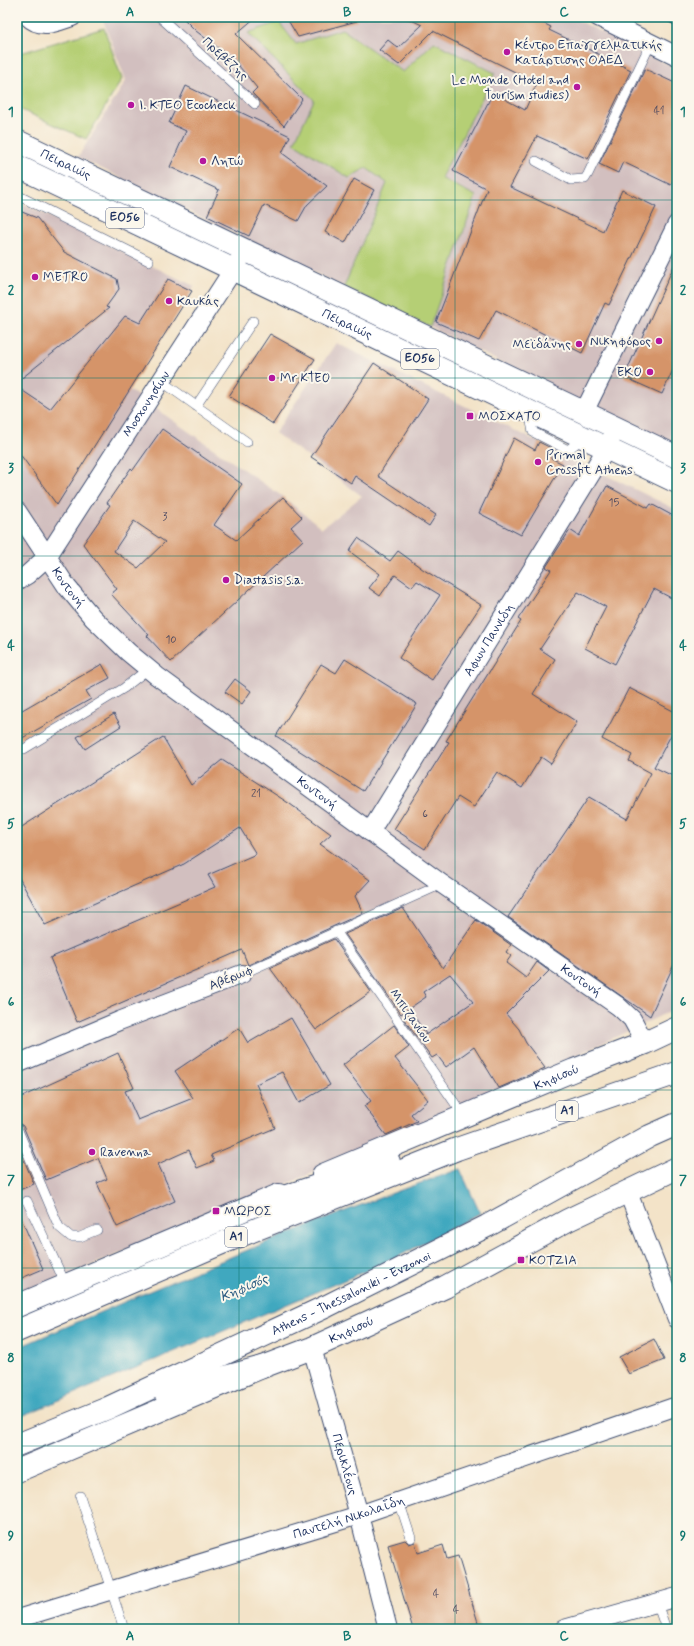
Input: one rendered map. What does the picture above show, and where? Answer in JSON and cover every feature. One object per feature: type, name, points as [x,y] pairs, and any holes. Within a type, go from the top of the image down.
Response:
[{"type":"main road","name":"Πειραιώς","points":[[17,141],[677,457]]},
{"type":"main road","name":"Πειραιώς","points":[[17,166],[677,482]]},
{"type":"main road","name":"Κηφισού","points":[[17,1306],[263,1204],[306,1182],[464,1115],[645,1043],[677,1028]]},
{"type":"main road","points":[[645,1043],[677,1035]]},
{"type":"main road","name":"Α1","points":[[17,1331],[222,1243],[456,1149],[677,1073]]},
{"type":"main road","name":"Athens - Thessaloniki - Evzonoi","points":[[17,1445],[108,1408],[327,1306],[488,1226],[650,1136],[677,1124]]},
{"type":"main road","points":[[263,1204],[411,1154],[456,1149]]},
{"type":"main road","name":"Κηφισού","points":[[17,1471],[262,1367],[312,1348],[445,1287],[568,1220],[627,1190],[677,1168]]},
{"type":"main road","points":[[108,1408],[262,1367]]},
{"type":"street","points":[[28,17],[36,23],[42,25],[72,17]]},
{"type":"street","points":[[598,17],[677,56]]},
{"type":"street","points":[[584,412],[677,224]]},
{"type":"street","name":"Μοσχονησίων","points":[[17,581],[27,575],[47,557],[245,250]]},
{"type":"street","name":"Αφων Παννιδη","points":[[370,832],[607,448],[616,427]]},
{"type":"street","name":"Κοντονή","points":[[17,511],[67,587],[92,618],[148,669],[442,884],[618,1006],[632,1019],[645,1043]]},
{"type":"street","name":"Αβέρωφ","points":[[17,1064],[119,1021],[242,974]]},
{"type":"street","points":[[627,1190],[677,1319]]},
{"type":"street","name":"Περικλέους","points":[[312,1348],[359,1515],[388,1629]]},
{"type":"street","name":"Παντελή Νικολαΐδη","points":[[17,1619],[359,1515],[677,1406]]},
{"type":"street","points":[[564,1629],[677,1597]]},
{"type":"lane","name":"Πρεβέζης","points":[[160,17],[255,104]]},
{"type":"lane","points":[[536,161],[571,180],[584,178],[588,174],[651,43]]},
{"type":"lane","points":[[17,195],[149,261]]},
{"type":"lane","points":[[196,406],[253,321]]},
{"type":"lane","points":[[161,381],[248,442]]},
{"type":"lane","points":[[24,749],[124,688],[148,669]]},
{"type":"lane","name":"Αβέρωφ","points":[[242,974],[442,884]]},
{"type":"lane","name":"Μπιζανίου","points":[[336,931],[464,1115]]},
{"type":"lane","points":[[17,1128],[59,1227],[71,1237],[80,1237],[97,1230]]},
{"type":"lane","points":[[28,1201],[66,1285]]},
{"type":"lane","points":[[80,1496],[124,1629]]},
{"type":"lane","points":[[399,1501],[411,1538]]},
{"type":"lane","points":[[658,1603],[666,1629]]},
{"type":"shaded area","points":[[102,17],[571,17],[677,69],[677,450],[430,327],[476,196],[441,178],[495,74],[434,42],[403,72],[342,29],[296,44],[249,33],[314,100],[365,168],[387,183],[344,287],[78,157],[126,81]]},
{"type":"shaded area","points":[[17,201],[194,286],[129,390],[283,497],[322,528],[362,496],[275,433],[336,343],[677,510],[677,1008],[426,1126],[17,1296]]},
{"type":"green space","points":[[279,22],[296,44],[342,29],[403,72],[434,42],[495,73],[441,178],[476,196],[430,327],[344,287],[387,183],[366,168],[349,178],[294,143],[314,100],[248,33]]},
{"type":"green space","points":[[104,28],[122,79],[86,139],[17,108],[17,54]]},
{"type":"water","name":"Κηφισός","points":[[460,1169],[480,1213],[392,1260],[17,1418],[17,1348],[182,1277],[292,1232]]},
{"type":"building","points":[[182,17],[256,17],[236,34],[302,99],[284,126],[252,93],[257,88],[234,60],[196,31]]},
{"type":"building","points":[[286,17],[356,17],[357,21],[298,37]]},
{"type":"building","points":[[405,17],[531,17],[551,27],[549,30],[631,70],[588,159],[537,136],[510,187],[603,231],[622,190],[656,207],[609,305],[605,303],[582,353],[496,310],[479,341],[436,322],[487,189],[453,171],[493,93],[525,110],[537,83],[433,31],[399,65],[379,50],[388,40],[398,48],[422,25]]},
{"type":"building","points":[[645,69],[677,84],[677,173],[671,185],[623,162],[618,173],[599,164]]},
{"type":"building","points":[[186,86],[290,136],[282,153],[327,186],[307,205],[298,221],[264,205],[249,236],[207,216],[219,190],[170,167],[186,131],[169,123]]},
{"type":"building","points":[[354,179],[374,190],[345,243],[325,232]]},
{"type":"building","points":[[17,210],[37,218],[64,252],[117,279],[119,289],[106,307],[109,308],[17,382]]},
{"type":"building","points":[[677,259],[677,361],[662,394],[624,377]]},
{"type":"building","points":[[168,279],[192,291],[57,505],[17,450],[17,387],[50,409],[125,316],[140,323]]},
{"type":"building","name":"Mr KTEO","points":[[270,334],[315,359],[273,424],[229,396]]},
{"type":"building","points":[[374,363],[428,399],[378,476],[436,515],[429,526],[355,476],[351,483],[311,457]]},
{"type":"building","points":[[162,429],[242,484],[214,525],[236,540],[283,497],[302,517],[291,527],[303,540],[171,662],[147,636],[149,635],[111,594],[117,589],[83,544],[110,505],[107,503],[131,468],[133,470]],"holes":[[[134,521],[165,542],[138,568],[114,551]]]},
{"type":"building","points":[[514,438],[535,450],[539,442],[555,450],[551,458],[563,464],[521,535],[479,513]]},
{"type":"building","points":[[607,486],[648,508],[651,504],[677,518],[677,601],[654,589],[615,664],[585,648],[606,607],[578,592],[540,649],[555,659],[533,694],[577,722],[551,764],[541,757],[522,788],[497,772],[474,807],[458,797],[425,849],[394,829],[449,742],[446,741],[521,621],[518,619],[551,570],[546,567],[570,530],[579,536]]},
{"type":"building","points":[[358,538],[390,561],[398,551],[424,570],[481,605],[432,680],[399,658],[440,595],[417,581],[412,587],[395,575],[380,596],[369,588],[380,574],[349,551]]},
{"type":"building","points":[[345,659],[417,704],[363,791],[276,736],[321,664],[336,673]]},
{"type":"building","points":[[102,664],[110,678],[86,691],[91,699],[17,741],[17,713]]},
{"type":"building","points":[[235,679],[251,691],[242,704],[225,692]]},
{"type":"building","points":[[629,688],[677,713],[677,724],[654,767],[677,778],[677,958],[650,1016],[508,917],[589,797],[627,819],[651,773],[629,761],[632,755],[602,739]]},
{"type":"building","points":[[114,714],[121,726],[85,749],[77,737]]},
{"type":"building","points":[[163,737],[191,785],[222,760],[290,804],[331,834],[320,844],[370,880],[355,896],[363,913],[248,965],[242,950],[77,1022],[50,958],[215,887],[208,875],[256,854],[240,828],[184,864],[45,925],[17,874],[17,830]]},
{"type":"building","points":[[403,908],[443,968],[476,920],[511,945],[506,952],[511,956],[506,963],[526,978],[537,962],[549,971],[506,1014],[519,1029],[526,1043],[545,1068],[499,1088],[474,1047],[446,1067],[437,1055],[432,1058],[403,1018],[411,1012],[426,1034],[421,1038],[473,1002],[450,974],[423,992],[426,997],[401,1014],[345,934]]},
{"type":"building","points":[[334,939],[371,992],[316,1030],[270,968]]},
{"type":"building","points":[[291,1018],[330,1085],[299,1103],[282,1072],[256,1084],[275,1128],[211,1155],[214,1161],[197,1168],[189,1150],[158,1164],[175,1201],[117,1227],[97,1183],[107,1179],[98,1158],[46,1180],[23,1126],[17,1122],[17,1099],[118,1053],[134,1088],[125,1091],[138,1120],[193,1098],[175,1071],[239,1028],[248,1043]]},
{"type":"building","points":[[394,1025],[409,1047],[395,1058],[428,1100],[411,1114],[417,1121],[386,1135],[364,1106],[371,1101],[343,1065]]},
{"type":"building","points":[[17,1143],[34,1184],[17,1191]]},
{"type":"building","points":[[17,1209],[43,1269],[17,1280]]},
{"type":"building","points":[[654,1339],[664,1360],[629,1374],[619,1357]]},
{"type":"building","points":[[405,1540],[409,1544],[415,1542],[418,1553],[443,1545],[447,1559],[458,1556],[480,1629],[413,1629],[388,1545]]},
{"type":"railway","points":[[661,17],[677,25]]},
{"type":"place","name":"Κέντρο Επαγγελματικής Κατάρτισης ΟΑΕΔ","points":[[507,52]]},
{"type":"place","name":"Le Monde (Hotel and Tourism studies)","points":[[577,87]]},
{"type":"place","name":"Ι. ΚΤΕΟ Ecocheck","points":[[131,105]]},
{"type":"place","name":"Λητώ","points":[[203,161]]},
{"type":"place","name":"METRO","points":[[35,277]]},
{"type":"place","name":"Καυκάς","points":[[169,301]]},
{"type":"place","name":"Νικηφόρος","points":[[659,341]]},
{"type":"place","name":"Μεϊδάνης","points":[[579,344]]},
{"type":"place","name":"EKO","points":[[650,372]]},
{"type":"place","name":"Mr KTEO","points":[[272,378]]},
{"type":"place","name":"ΜΟΣΧΑΤΟ","points":[[470,416]]},
{"type":"place","name":"Primal Crossfit Athens","points":[[538,462]]},
{"type":"place","name":"Diastasis s.a.","points":[[226,580]]},
{"type":"place","name":"Ravenna","points":[[92,1152]]},
{"type":"place","name":"ΜΩΡΟΣ","points":[[216,1211]]},
{"type":"place","name":"ΚΟΤΖΙΑ","points":[[521,1260]]}]
